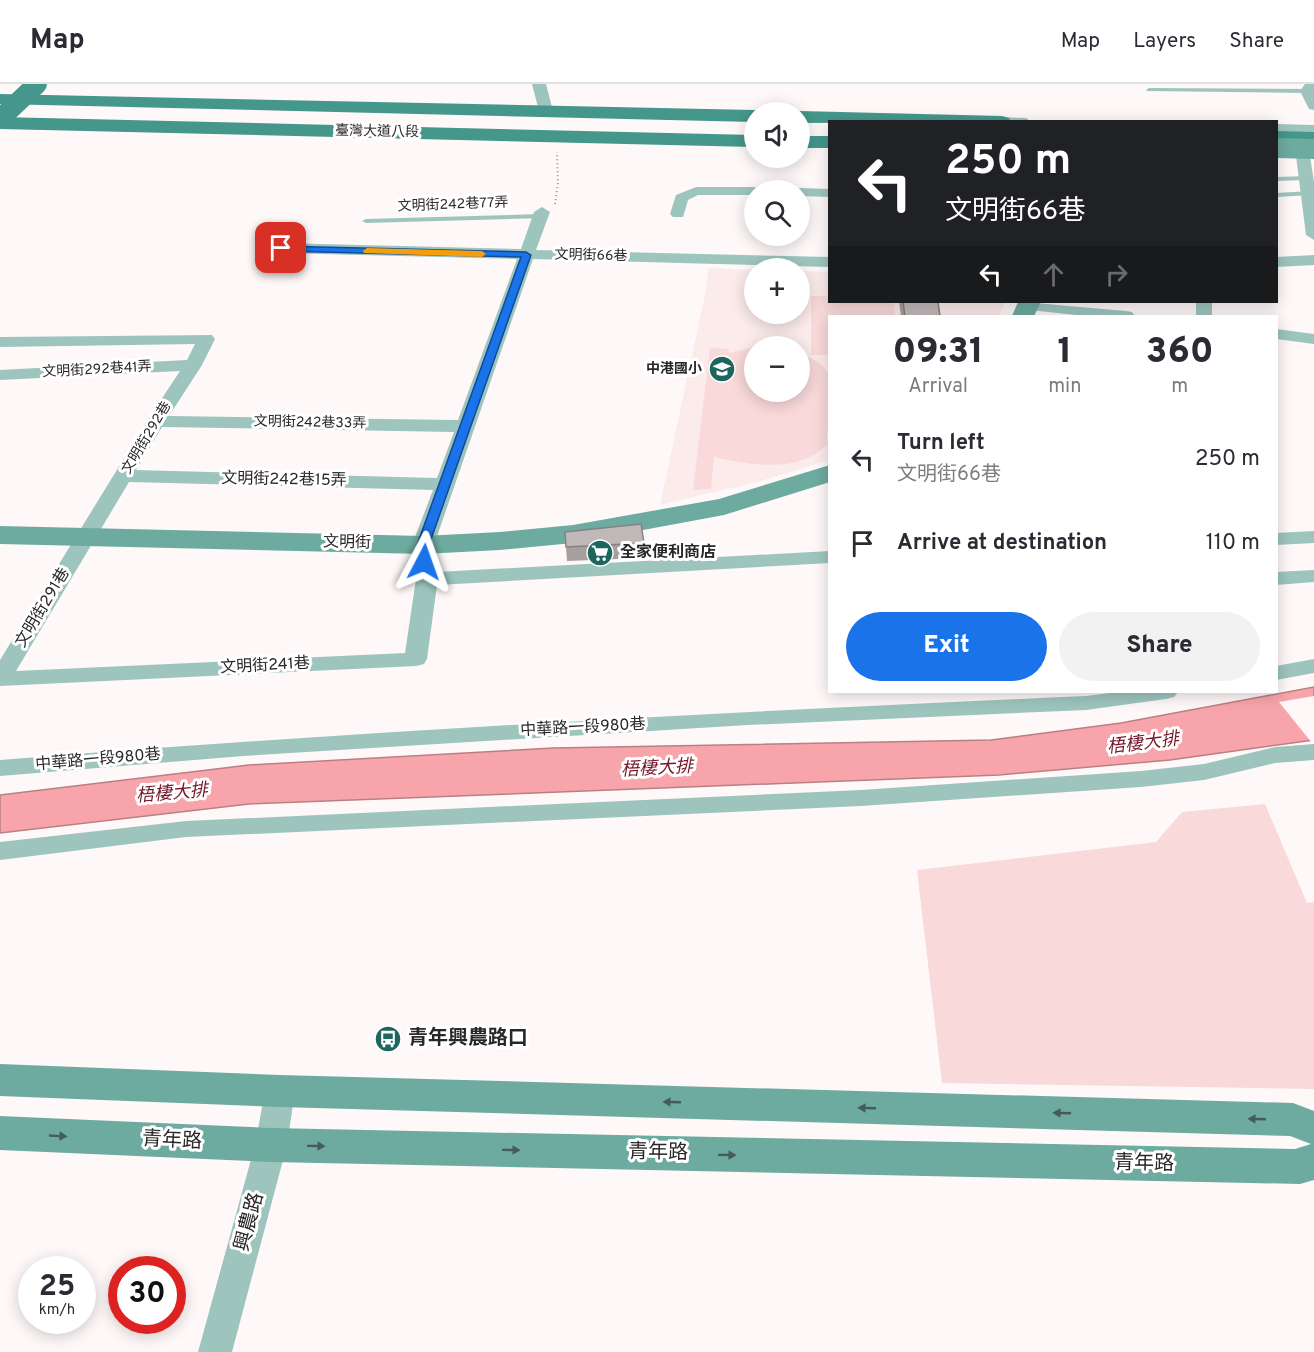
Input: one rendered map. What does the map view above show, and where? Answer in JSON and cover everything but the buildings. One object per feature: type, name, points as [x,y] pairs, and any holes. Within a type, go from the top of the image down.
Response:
[{"type":"main road","points":[[0,100],[16,84]]},
{"type":"main road","points":[[0,141],[19,111],[58,84]]},
{"type":"main road","name":"臺灣大道八段","points":[[0,100],[19,111],[744,132]]},
{"type":"main road","name":"臺灣大道八段","points":[[0,107],[19,111],[556,136],[744,141]]},
{"type":"main road","name":"臺灣大道八段","points":[[19,111],[546,111],[744,116]]},
{"type":"main road","name":"臺灣大道八段","points":[[19,111],[744,124]]},
{"type":"main road","points":[[810,117],[950,120]]},
{"type":"main road","points":[[810,125],[828,126]]},
{"type":"main road","points":[[810,133],[828,134]]},
{"type":"main road","points":[[1278,137],[1312,142]]},
{"type":"main road","points":[[810,142],[828,142]]},
{"type":"main road","points":[[1278,143],[1312,142]]},
{"type":"street","points":[[539,84],[546,111]]},
{"type":"street","points":[[1309,87],[1314,106]]},
{"type":"street","points":[[1278,131],[1312,142]]},
{"type":"street","points":[[1278,148],[1312,142]]},
{"type":"street","points":[[1278,154],[1312,142]]},
{"type":"street","points":[[1312,142],[1308,186],[1314,235]]},
{"type":"street","points":[[678,213],[681,198],[696,191],[744,191]]},
{"type":"street","points":[[810,192],[828,193]]},
{"type":"street","points":[[423,545],[443,484],[542,214]]},
{"type":"street","name":"文明街66巷","points":[[281,248],[828,262]]},
{"type":"street","points":[[1278,262],[1314,260]]},
{"type":"street","points":[[1027,308],[1114,315]]},
{"type":"street","points":[[1278,334],[1314,339]]},
{"type":"street","name":"文明街292巷","points":[[0,342],[206,339],[193,365],[85,537]]},
{"type":"street","name":"文明街292巷41弄","points":[[0,375],[193,365]]},
{"type":"street","name":"文明街242巷33弄","points":[[156,421],[464,426]]},
{"type":"street","name":"文明街242巷15弄","points":[[124,476],[443,484]]},
{"type":"street","name":"文明街","points":[[0,536],[423,545],[500,542],[573,534],[724,507],[828,477]]},
{"type":"street","name":"文明街291巷","points":[[0,679],[85,537]]},
{"type":"street","points":[[1278,538],[1314,537]]},
{"type":"street","name":"文明街241巷","points":[[0,679],[416,659],[427,579],[423,545]]},
{"type":"street","points":[[427,579],[828,557]]},
{"type":"street","points":[[1278,579],[1314,576]]},
{"type":"street","name":"中華路一段980巷","points":[[0,768],[243,748],[677,722],[1075,704],[1158,693]]},
{"type":"street","points":[[0,851],[186,829],[861,798],[1141,779],[1204,772],[1275,755],[1314,752]]},
{"type":"street","points":[[0,1080],[280,1091],[1293,1120],[1314,1128]]},
{"type":"street","name":"興農路","points":[[215,1352],[271,1145],[280,1091]]},
{"type":"street","name":"青年路","points":[[0,1133],[271,1145],[1288,1167],[1300,1167],[1314,1160]]},
{"type":"lane","points":[[1149,90],[1309,87]]},
{"type":"lane","points":[[1278,179],[1308,186]]},
{"type":"lane","points":[[1278,194],[1308,186]]},
{"type":"lane","name":"文明街242巷77弄","points":[[366,221],[542,214]]},
{"type":"path","points":[[542,214],[556,203],[556,136]]},
{"type":"shaded area","name":"中港國小","points":[[708,268],[744,270],[744,324],[810,324],[810,271],[828,272],[828,303],[1005,303],[999,315],[828,315],[828,460],[757,482],[660,505],[706,290]]},
{"type":"shaded area","points":[[811,296],[828,296],[828,303],[894,303],[895,315],[828,315],[828,355],[811,355]]},
{"type":"shaded area","points":[[710,348],[728,349],[730,353],[744,350],[744,402],[810,402],[810,358],[820,363],[828,373],[827,444],[816,454],[803,460],[774,465],[743,463],[714,457],[711,489],[693,490]]},
{"type":"shaded area","points":[[1265,804],[1307,903],[1314,902],[1314,1089],[942,1083],[917,870],[1156,842],[1182,812]]},
{"type":"water","name":"梧棲大排","points":[[1314,687],[1314,740],[1170,760],[999,775],[249,804],[0,833],[0,795],[249,765],[553,748],[991,740],[1121,723]]},
{"type":"pier","points":[[1314,696],[1314,743],[1312,743],[1279,702]]},
{"type":"slow traffic","points":[[367,251],[482,254]]},
{"type":"place","name":"中港國小","points":[[722,369]]},
{"type":"place","name":"全家便利商店","points":[[600,553]]},
{"type":"place","name":"青年興農路口","points":[[388,1039]]},
{"type":"route","points":[[281,248],[526,255],[423,545],[424,562]]}]
